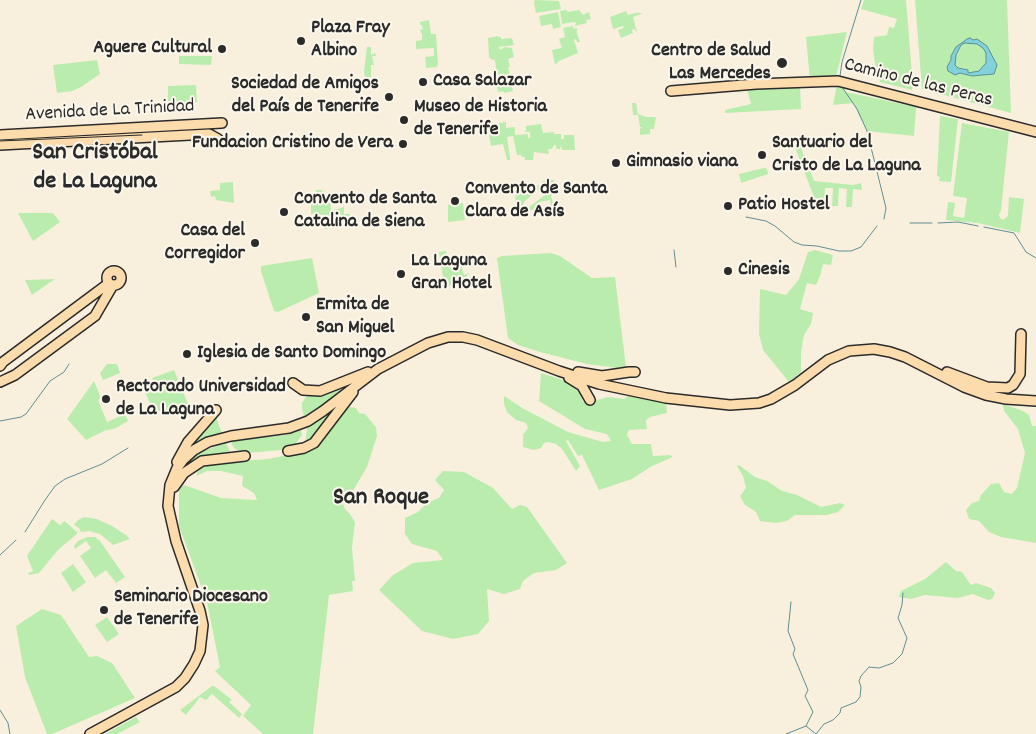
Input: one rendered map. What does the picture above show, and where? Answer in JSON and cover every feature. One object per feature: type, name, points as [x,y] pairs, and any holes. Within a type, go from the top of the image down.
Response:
[{"type":"main road","name":"Camino de las Peras","points":[[671,91],[838,81],[1036,132]]},
{"type":"main road","name":"Avenida de La Trinidad","points":[[0,145],[209,129],[222,123]]},
{"type":"main road","name":"Avenida de La Trinidad","points":[[0,135],[209,129],[218,139]]},
{"type":"main road","points":[[0,366],[111,284],[95,316],[4,380],[0,372]]},
{"type":"main road","points":[[91,298],[97,302],[100,308]]},
{"type":"main road","points":[[922,365],[987,387],[1008,388],[1013,385],[1020,374],[1021,334]]},
{"type":"main road","points":[[170,485],[177,468],[183,460],[194,450],[208,442],[289,428],[308,421],[378,369],[428,343],[448,337],[462,337],[492,344],[559,371],[599,384],[666,398],[704,403],[746,405],[759,403],[782,394],[818,366],[838,355],[849,351],[874,349],[890,352],[922,365],[964,387],[986,395],[1006,399],[1036,401]]},
{"type":"main road","points":[[293,383],[303,390],[320,391],[378,369]]},
{"type":"main road","points":[[559,371],[567,370],[602,376],[635,372]]},
{"type":"main road","points":[[559,371],[582,386],[590,400]]},
{"type":"main road","points":[[288,451],[304,448],[314,443],[361,380]]},
{"type":"main road","points":[[90,734],[176,687],[185,678],[200,651],[203,625],[200,611],[176,541],[168,506],[170,478],[175,464],[188,442],[216,410]]},
{"type":"main road","points":[[176,541],[177,531],[172,493],[174,486],[184,472],[209,459],[245,456]]},
{"type":"green space","points":[[535,0],[559,1],[561,9],[536,13]]},
{"type":"green space","points":[[864,0],[906,0],[912,90],[880,82],[873,50],[874,37],[887,35],[889,27],[894,28],[897,19],[861,9]]},
{"type":"green space","points":[[915,0],[1007,0],[1011,113],[922,89]]},
{"type":"green space","points":[[567,10],[567,12],[579,10],[583,15],[589,12],[591,19],[586,20],[587,23],[575,26],[576,23],[574,22],[562,24],[560,11]]},
{"type":"green space","points":[[626,11],[628,15],[643,13],[633,17],[637,32],[634,29],[632,30],[633,33],[621,38],[618,30],[624,28],[623,26],[613,29],[610,17]]},
{"type":"green space","points":[[558,12],[561,27],[553,29],[552,24],[541,26],[539,16]]},
{"type":"green space","points":[[429,20],[431,34],[436,34],[438,64],[437,67],[426,68],[425,57],[434,56],[434,48],[416,49],[416,41],[422,40],[420,30],[423,29],[420,22]]},
{"type":"green space","points":[[573,26],[574,29],[577,28],[580,42],[577,42],[576,39],[574,40],[578,53],[559,61],[555,65],[552,50],[562,48],[559,39],[565,37],[563,28]]},
{"type":"green space","points":[[847,32],[835,81],[810,81],[806,37]]},
{"type":"green space","points":[[498,36],[501,39],[512,38],[514,45],[499,47],[500,50],[505,47],[512,48],[514,57],[508,59],[513,91],[504,93],[503,91],[498,92],[496,79],[492,79],[492,70],[496,69],[495,60],[489,57],[488,38]]},
{"type":"green space","points":[[367,47],[371,47],[371,55],[375,53],[376,56],[372,56],[374,65],[371,65],[371,77],[365,77],[364,72]]},
{"type":"green space","points":[[179,56],[212,56],[211,65],[179,64]]},
{"type":"green space","points":[[97,60],[100,74],[72,91],[57,93],[53,65]]},
{"type":"green space","points":[[837,84],[842,86],[846,92],[916,107],[914,136],[867,131],[853,103],[833,105]]},
{"type":"green space","points":[[196,85],[197,102],[168,106],[168,86]]},
{"type":"green space","points":[[800,85],[801,109],[725,113],[725,110],[751,104],[747,89]]},
{"type":"green space","points":[[632,103],[636,103],[638,114],[646,117],[656,117],[654,129],[650,129],[650,134],[640,135],[642,127],[640,127],[638,115],[633,115]]},
{"type":"green space","points":[[940,116],[958,119],[951,182],[939,181],[940,177],[937,176]]},
{"type":"green space","points":[[506,122],[506,128],[515,127],[515,135],[528,134],[528,138],[530,138],[530,132],[523,132],[526,131],[526,126],[541,124],[543,133],[554,132],[554,134],[561,134],[561,139],[564,139],[564,135],[574,135],[575,150],[562,150],[561,145],[560,149],[556,149],[556,145],[554,145],[552,149],[548,149],[549,154],[534,152],[533,160],[525,160],[525,157],[517,155],[513,136],[507,137],[510,160],[507,160],[503,144],[491,146],[489,135],[500,134],[499,123]]},
{"type":"green space","points":[[962,123],[1009,132],[999,215],[1003,220],[1008,216],[1009,197],[1024,199],[1020,233],[978,223],[946,220],[948,202],[955,203],[953,216],[964,218],[967,198],[953,196]]},
{"type":"green space","points":[[793,137],[797,138],[814,181],[853,185],[861,183],[862,190],[853,189],[852,207],[846,207],[847,189],[839,188],[838,206],[832,206],[833,188],[825,188],[824,205],[817,205],[792,139]]},
{"type":"green space","points":[[764,168],[767,169],[768,174],[741,183],[739,174]]},
{"type":"green space","points":[[554,180],[554,193],[551,196],[554,207],[551,208],[550,200],[539,202],[540,209],[530,210],[529,207],[545,195],[550,195],[549,191],[544,192],[543,189],[538,190],[524,202],[523,206],[516,208],[515,189],[542,185],[542,181]]},
{"type":"green space","points":[[233,182],[234,203],[216,200],[215,196],[211,197],[210,191],[220,190],[220,183]]},
{"type":"green space","points":[[316,190],[325,191],[325,195],[330,196],[331,211],[344,207],[344,214],[350,214],[350,222],[337,225],[334,222],[334,225],[331,226],[332,228],[325,229],[325,215],[311,214],[311,195],[316,194]]},
{"type":"green space","points":[[463,203],[465,220],[448,222],[448,205]]},
{"type":"green space","points":[[18,213],[53,213],[60,222],[33,241]]},
{"type":"green space","points":[[815,250],[833,255],[831,265],[823,264],[816,285],[807,283],[800,309],[813,313],[811,324],[804,335],[801,352],[801,372],[789,382],[763,350],[759,334],[760,289],[786,295],[799,279],[808,252]]},
{"type":"green space","points":[[446,251],[451,269],[455,267],[453,261],[459,259],[464,275],[469,273],[465,278],[445,288],[439,252]]},
{"type":"green space","points":[[551,253],[560,256],[592,278],[615,277],[625,369],[587,364],[540,352],[518,345],[508,338],[497,258],[502,256]]},
{"type":"green space","points":[[312,258],[319,293],[278,312],[274,311],[261,266]]},
{"type":"green space","points":[[55,279],[32,295],[25,280]]},
{"type":"green space","points":[[107,364],[117,364],[120,373],[103,380],[100,373]]},
{"type":"green space","points":[[174,370],[188,404],[171,411],[153,411],[144,389],[155,384],[152,378]]},
{"type":"green space","points":[[541,373],[581,389],[582,401],[589,406],[597,400],[608,397],[624,399],[628,396],[666,403],[667,413],[650,417],[646,420],[647,429],[629,430],[627,435],[632,444],[651,444],[653,456],[670,455],[673,457],[652,466],[632,479],[599,490],[582,455],[578,456],[568,440],[566,441],[580,466],[576,471],[562,449],[556,444],[544,443],[541,448],[534,450],[523,447],[523,435],[528,428],[526,423],[516,420],[507,412],[504,396],[524,409],[568,432],[603,442],[611,441],[607,434],[585,429],[539,401]]},
{"type":"green space","points":[[94,381],[101,398],[98,400],[107,422],[125,414],[128,421],[86,440],[67,419]]},
{"type":"green space","points":[[349,383],[334,397],[304,417],[302,403],[308,394]]},
{"type":"green space","points":[[1003,404],[1029,415],[1032,426],[1036,426],[1036,543],[1001,537],[989,532],[979,521],[969,519],[966,510],[972,503],[979,501],[981,495],[991,484],[999,483],[1004,492],[1012,494],[1017,488],[1025,453],[1018,429],[1004,411]]},
{"type":"green space","points":[[345,406],[356,408],[359,413],[365,414],[376,427],[377,436],[367,467],[343,504],[355,522],[352,548],[355,581],[352,581],[353,591],[329,595],[313,734],[263,734],[243,716],[251,705],[215,671],[220,667],[207,602],[179,526],[179,488],[184,485],[221,498],[257,500],[254,493],[242,486],[243,476],[221,471],[207,471],[196,476],[198,471],[209,463],[268,459],[302,452]]},
{"type":"green space","points":[[333,411],[314,439],[303,445],[307,427]]},
{"type":"green space","points":[[215,415],[222,433],[203,439],[186,450]]},
{"type":"green space","points":[[301,430],[302,435],[295,445],[281,450],[247,453],[235,449],[231,443],[239,440],[285,435]]},
{"type":"green space","points":[[226,443],[230,451],[229,456],[182,469],[200,452]]},
{"type":"green space","points":[[739,465],[755,477],[767,481],[782,491],[797,495],[821,507],[840,503],[845,505],[838,512],[827,515],[795,515],[787,521],[776,523],[760,521],[756,512],[745,505],[740,496],[746,488],[743,476],[737,466]]},
{"type":"green space","points":[[443,471],[464,472],[493,488],[512,509],[520,505],[527,507],[567,563],[556,570],[534,573],[523,581],[520,589],[504,594],[487,589],[489,621],[478,634],[453,639],[422,631],[379,590],[393,575],[413,563],[443,560],[437,551],[412,544],[405,534],[405,518],[418,512],[427,503],[439,498],[444,490],[435,480]]},
{"type":"green space","points":[[85,517],[97,519],[112,526],[130,539],[113,545],[100,534],[89,531],[81,532],[74,525],[78,520]]},
{"type":"green space","points":[[52,519],[60,525],[64,521],[78,533],[58,550],[39,573],[29,575],[28,573],[33,571],[27,556]]},
{"type":"green space","points":[[87,537],[95,537],[100,541],[125,577],[116,583],[106,570],[95,578],[80,556],[91,548],[86,541],[75,549],[74,546],[78,541]]},
{"type":"green space","points":[[946,562],[956,571],[962,572],[971,585],[976,583],[991,588],[995,593],[992,599],[988,600],[973,594],[958,598],[925,595],[911,599],[899,597],[901,591],[925,579]]},
{"type":"green space","points":[[73,564],[86,582],[73,592],[61,573]]},
{"type":"green space","points":[[42,609],[61,615],[89,657],[97,656],[112,663],[135,698],[52,734],[47,734],[25,677],[16,626]]},
{"type":"green space","points":[[107,617],[119,634],[107,642],[95,625]]},
{"type":"green space","points":[[212,686],[232,700],[229,702],[242,714],[239,718],[212,694],[206,700],[200,697],[186,715],[180,710]]},
{"type":"green space","points":[[136,717],[140,722],[117,734],[105,734]]},
{"type":"water","points":[[967,39],[977,39],[987,46],[997,65],[994,74],[972,76],[960,73],[955,75],[948,71],[947,67],[956,47]],"holes":[[[965,43],[977,44],[986,53],[986,63],[979,71],[968,73],[968,70],[958,68],[955,65],[956,55],[961,45]]]},
{"type":"waterway","points":[[840,76],[842,62],[861,0]]},
{"type":"waterway","points":[[842,87],[857,109],[867,131],[886,208],[884,219]]},
{"type":"waterway","points":[[746,217],[766,221],[794,242],[802,245],[839,251],[851,251],[861,247],[877,226]]},
{"type":"waterway","points":[[938,223],[958,222],[978,226]]},
{"type":"waterway","points":[[910,223],[932,223]]},
{"type":"waterway","points":[[984,227],[1014,233],[1026,252],[1036,258]]},
{"type":"waterway","points":[[674,250],[676,267]]},
{"type":"waterway","points":[[0,421],[21,417],[26,414],[50,381],[64,372],[69,364]]},
{"type":"waterway","points":[[25,532],[55,486],[65,479],[102,464],[128,448]]},
{"type":"waterway","points":[[0,555],[16,540]]},
{"type":"waterway","points":[[786,734],[806,726],[816,734],[824,724],[833,720],[840,713],[841,708],[856,702],[860,697],[861,687],[859,681],[869,667],[879,668],[893,663],[902,654],[907,638],[898,618],[903,593]]},
{"type":"waterway","points":[[791,602],[788,631],[795,649],[793,654],[808,690],[805,696],[813,712],[806,726]]},
{"type":"waterway","points":[[0,710],[8,723],[10,734]]},
{"type":"tram line","points":[[0,141],[142,135]]},
{"type":"place","name":"Plaza Fray Albino","points":[[301,41]]},
{"type":"place","name":"Aguere Cultural","points":[[222,49]]},
{"type":"place","name":"Centro de Salud Las Mercedes","points":[[782,63]]},
{"type":"place","name":"Casa Salazar","points":[[423,82]]},
{"type":"place","name":"Sociedad de Amigos del País de Tenerife","points":[[389,97]]},
{"type":"place","name":"Museo de Historia de Tenerife","points":[[404,120]]},
{"type":"place","name":"Fundacion Cristino de Vera","points":[[403,144]]},
{"type":"place","name":"Santuario del Cristo de La Laguna","points":[[762,155]]},
{"type":"place","name":"Gimnasio viana","points":[[616,163]]},
{"type":"place","name":"Convento de Santa Clara de Asís","points":[[455,201]]},
{"type":"place","name":"Patio Hostel","points":[[728,206]]},
{"type":"place","name":"Convento de Santa Catalina de Siena","points":[[284,212]]},
{"type":"place","name":"Casa del Corregidor","points":[[255,243]]},
{"type":"place","name":"Cinesis","points":[[728,271]]},
{"type":"place","name":"La Laguna Gran Hotel","points":[[401,274]]},
{"type":"place","name":"Ermita de San Miguel","points":[[306,317]]},
{"type":"place","name":"Iglesia de Santo Domingo","points":[[187,354]]},
{"type":"place","name":"Rectorado Universidad de La Laguna","points":[[106,399]]},
{"type":"place","name":"Seminario Diocesano de Tenerife","points":[[104,610]]},
{"type":"district","name":"San Cristóbal de La Laguna","points":[[95,170]]},
{"type":"district","name":"San Roque","points":[[381,500]]}]
